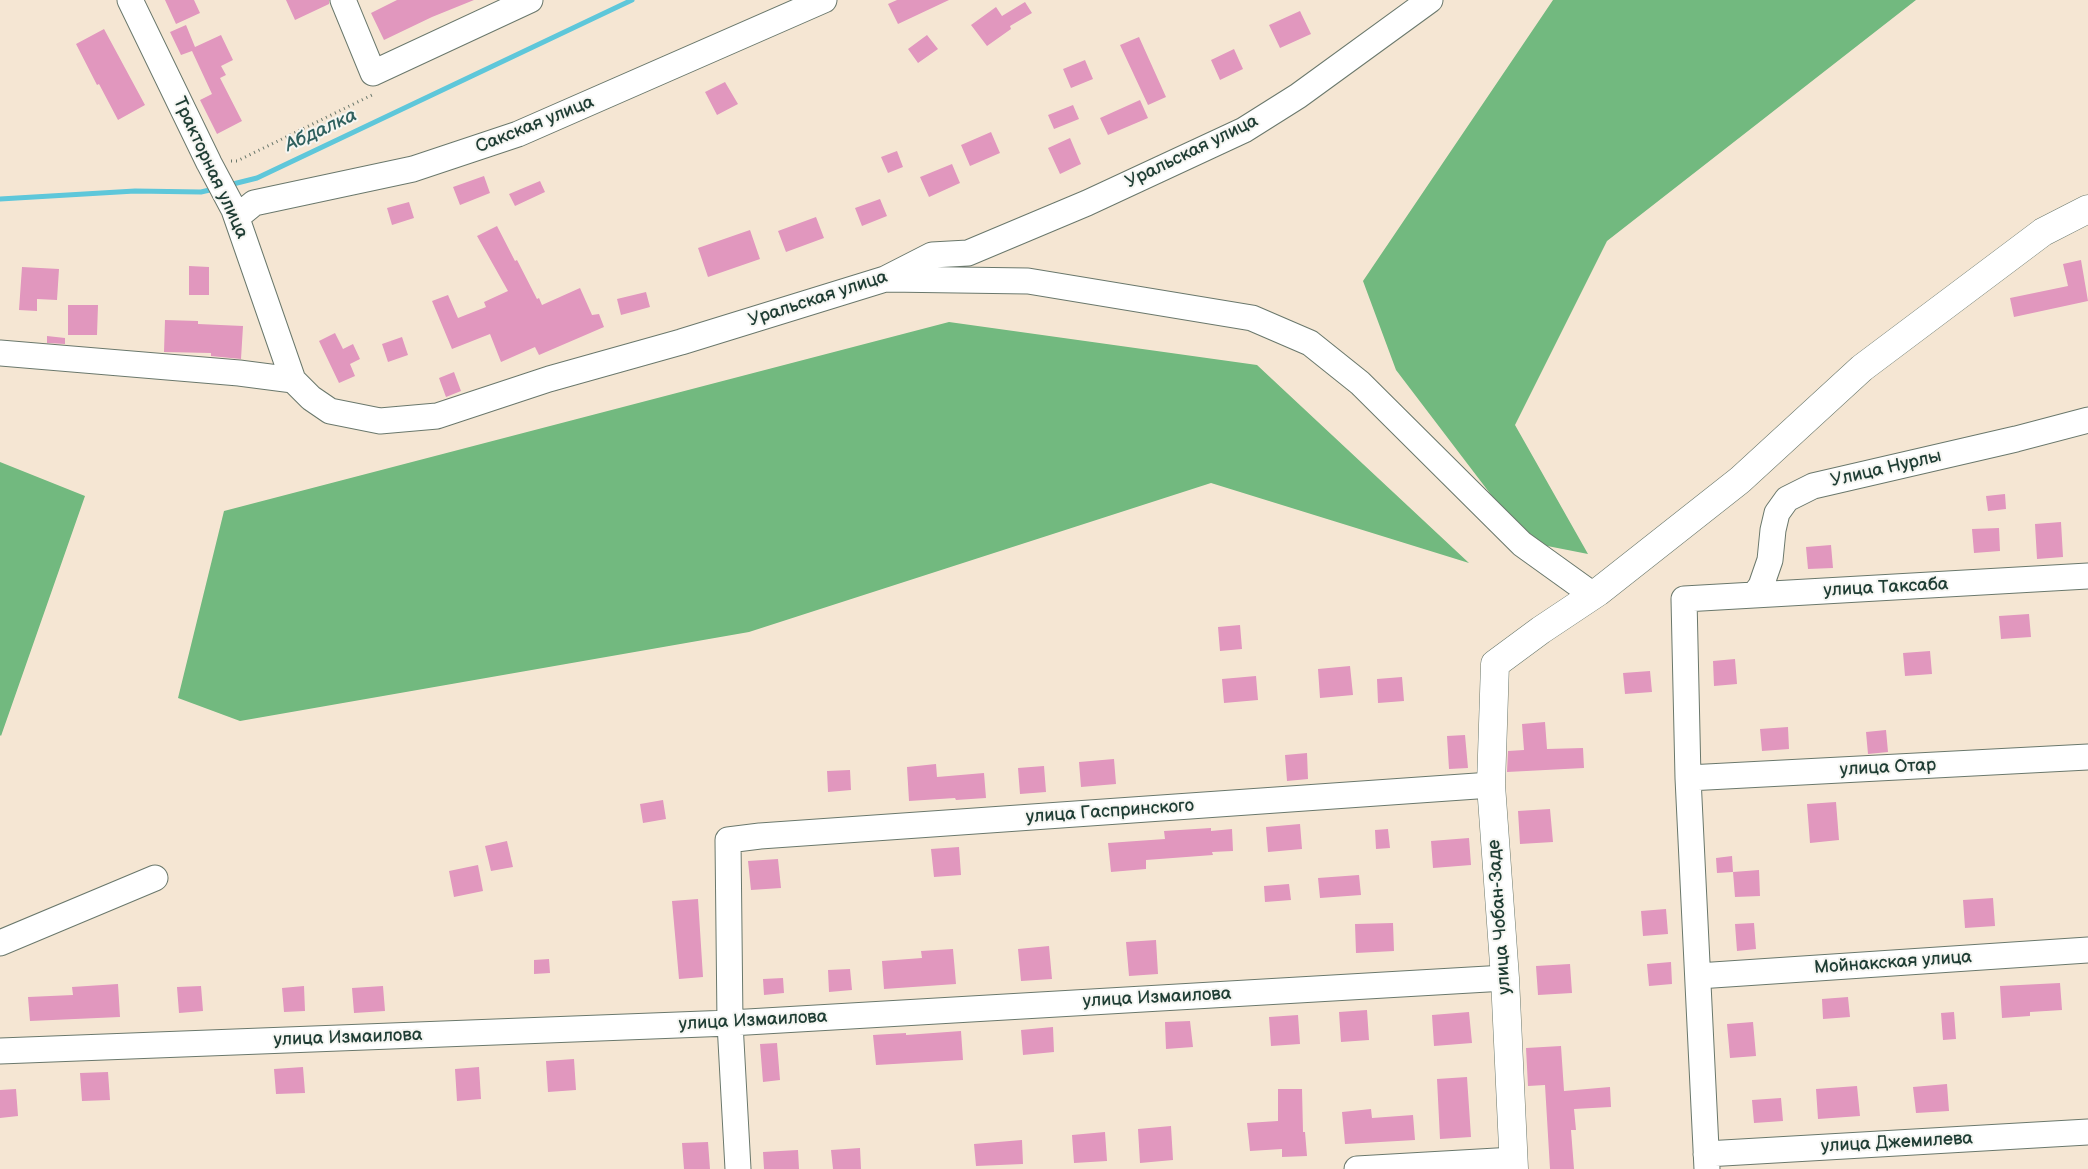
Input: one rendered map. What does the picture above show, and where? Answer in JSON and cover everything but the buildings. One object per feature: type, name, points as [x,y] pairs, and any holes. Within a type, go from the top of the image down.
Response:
[{"type":"main road","points":[[1593,596],[1740,480],[1862,368],[2043,232],[2088,209]]},
{"type":"main road","name":"улица Чобан-Заде","points":[[1514,1164],[1505,978],[1491,785],[1494,664],[1593,596]]},
{"type":"street","name":"Тракторная улица","points":[[130,0],[208,161],[236,214],[293,380],[311,398],[330,411]]},
{"type":"street","points":[[343,0],[373,73],[530,0]]},
{"type":"street","name":"Сакская улица","points":[[236,214],[254,203],[413,169],[518,134],[824,0]]},
{"type":"street","name":"Уральская улица","points":[[330,411],[380,421],[437,416],[549,379],[680,342],[885,279],[932,254],[968,253],[1244,130],[1298,96],[1430,0]]},
{"type":"street","points":[[885,279],[1028,281],[1252,318],[1310,343],[1360,383],[1522,544],[1593,596]]},
{"type":"street","points":[[0,353],[239,373],[293,380]]},
{"type":"street","name":"Улица Нурлы","points":[[1754,595],[1764,580],[1770,560],[1777,512],[1787,499],[1813,486],[2016,439],[2088,420]]},
{"type":"street","name":"улица Таксаба","points":[[1688,778],[1684,599],[2088,576]]},
{"type":"street","name":"улица Отар","points":[[1688,778],[2088,757]]},
{"type":"street","points":[[1688,778],[1706,1162]]},
{"type":"street","name":"улица Гаспринского","points":[[730,1023],[728,840],[760,836],[1491,785]]},
{"type":"street","points":[[0,944],[155,878]]},
{"type":"street","name":"Мойнакская улица","points":[[1698,976],[2088,950]]},
{"type":"street","name":"улица Измаилова","points":[[0,1051],[730,1023],[1505,978]]},
{"type":"street","points":[[730,1023],[738,1169]]},
{"type":"street","name":"улица Джемилева","points":[[1706,1162],[2088,1132]]},
{"type":"street","points":[[1357,1169],[1514,1164]]},
{"type":"path","points":[[208,161],[237,161],[380,91],[373,73]]},
{"type":"green space","points":[[1553,0],[1916,0],[1607,241],[1515,425],[1588,554],[1527,542],[1396,370],[1363,281]]},
{"type":"green space","points":[[949,322],[1257,365],[1469,563],[1211,483],[749,632],[240,721],[178,698],[224,511]]},
{"type":"green space","points":[[0,462],[85,496],[1,736],[0,735]]},
{"type":"waterway","name":"Абдалка","points":[[229,185],[257,178],[632,0]]},
{"type":"waterway","name":"Абдалка","points":[[0,199],[135,191],[201,192],[214,189]]}]
